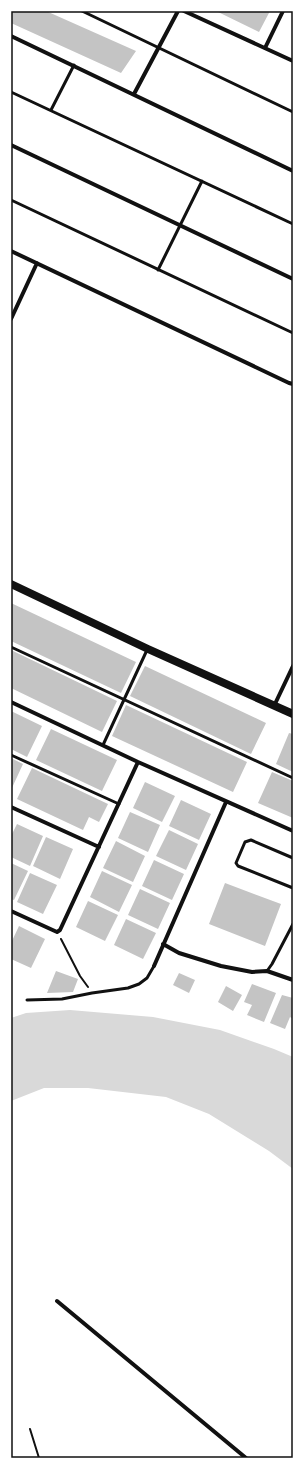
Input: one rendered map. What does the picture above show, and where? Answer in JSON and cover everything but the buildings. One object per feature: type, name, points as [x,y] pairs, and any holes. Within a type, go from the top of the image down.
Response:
[{"type":"main road","points":[[11,584],[148,649],[293,714]]},
{"type":"street","points":[[134,94],[178,11]]},
{"type":"street","points":[[184,11],[293,61]]},
{"type":"street","points":[[266,48],[283,11]]},
{"type":"street","points":[[11,36],[293,171]]},
{"type":"street","points":[[11,145],[293,279]]},
{"type":"street","points":[[11,251],[291,384]]},
{"type":"street","points":[[11,319],[13,309],[37,263]]},
{"type":"street","points":[[274,706],[293,666]]},
{"type":"street","points":[[11,702],[103,744],[138,762],[293,831]]},
{"type":"street","points":[[11,911],[57,932],[60,930],[138,762]]},
{"type":"street","points":[[154,966],[162,944],[226,802]]},
{"type":"street","points":[[11,807],[99,847]]},
{"type":"street","points":[[162,944],[179,953],[221,966],[252,972],[267,971],[293,980]]},
{"type":"street","points":[[57,1302],[246,1458]]},
{"type":"lane","points":[[82,11],[293,112]]},
{"type":"lane","points":[[51,110],[74,66]]},
{"type":"lane","points":[[11,92],[293,224]]},
{"type":"lane","points":[[158,270],[202,181]]},
{"type":"lane","points":[[11,200],[293,333]]},
{"type":"lane","points":[[11,646],[293,778]]},
{"type":"lane","points":[[103,744],[148,649]]},
{"type":"lane","points":[[11,755],[119,804]]},
{"type":"lane","points":[[293,858],[251,840],[245,842],[236,863],[238,866],[293,888]]},
{"type":"lane","points":[[267,971],[293,924]]},
{"type":"lane","points":[[27,1000],[62,999],[128,988],[139,984],[148,978],[154,966]]},
{"type":"path","points":[[57,932],[80,976],[92,993]]},
{"type":"path","points":[[30,1429],[39,1458]]},
{"type":"shaded area","points":[[70,1010],[153,1017],[220,1030],[293,1057],[293,1169],[269,1151],[209,1114],[166,1097],[88,1088],[44,1088],[11,1101],[11,1018],[26,1013]]}]
